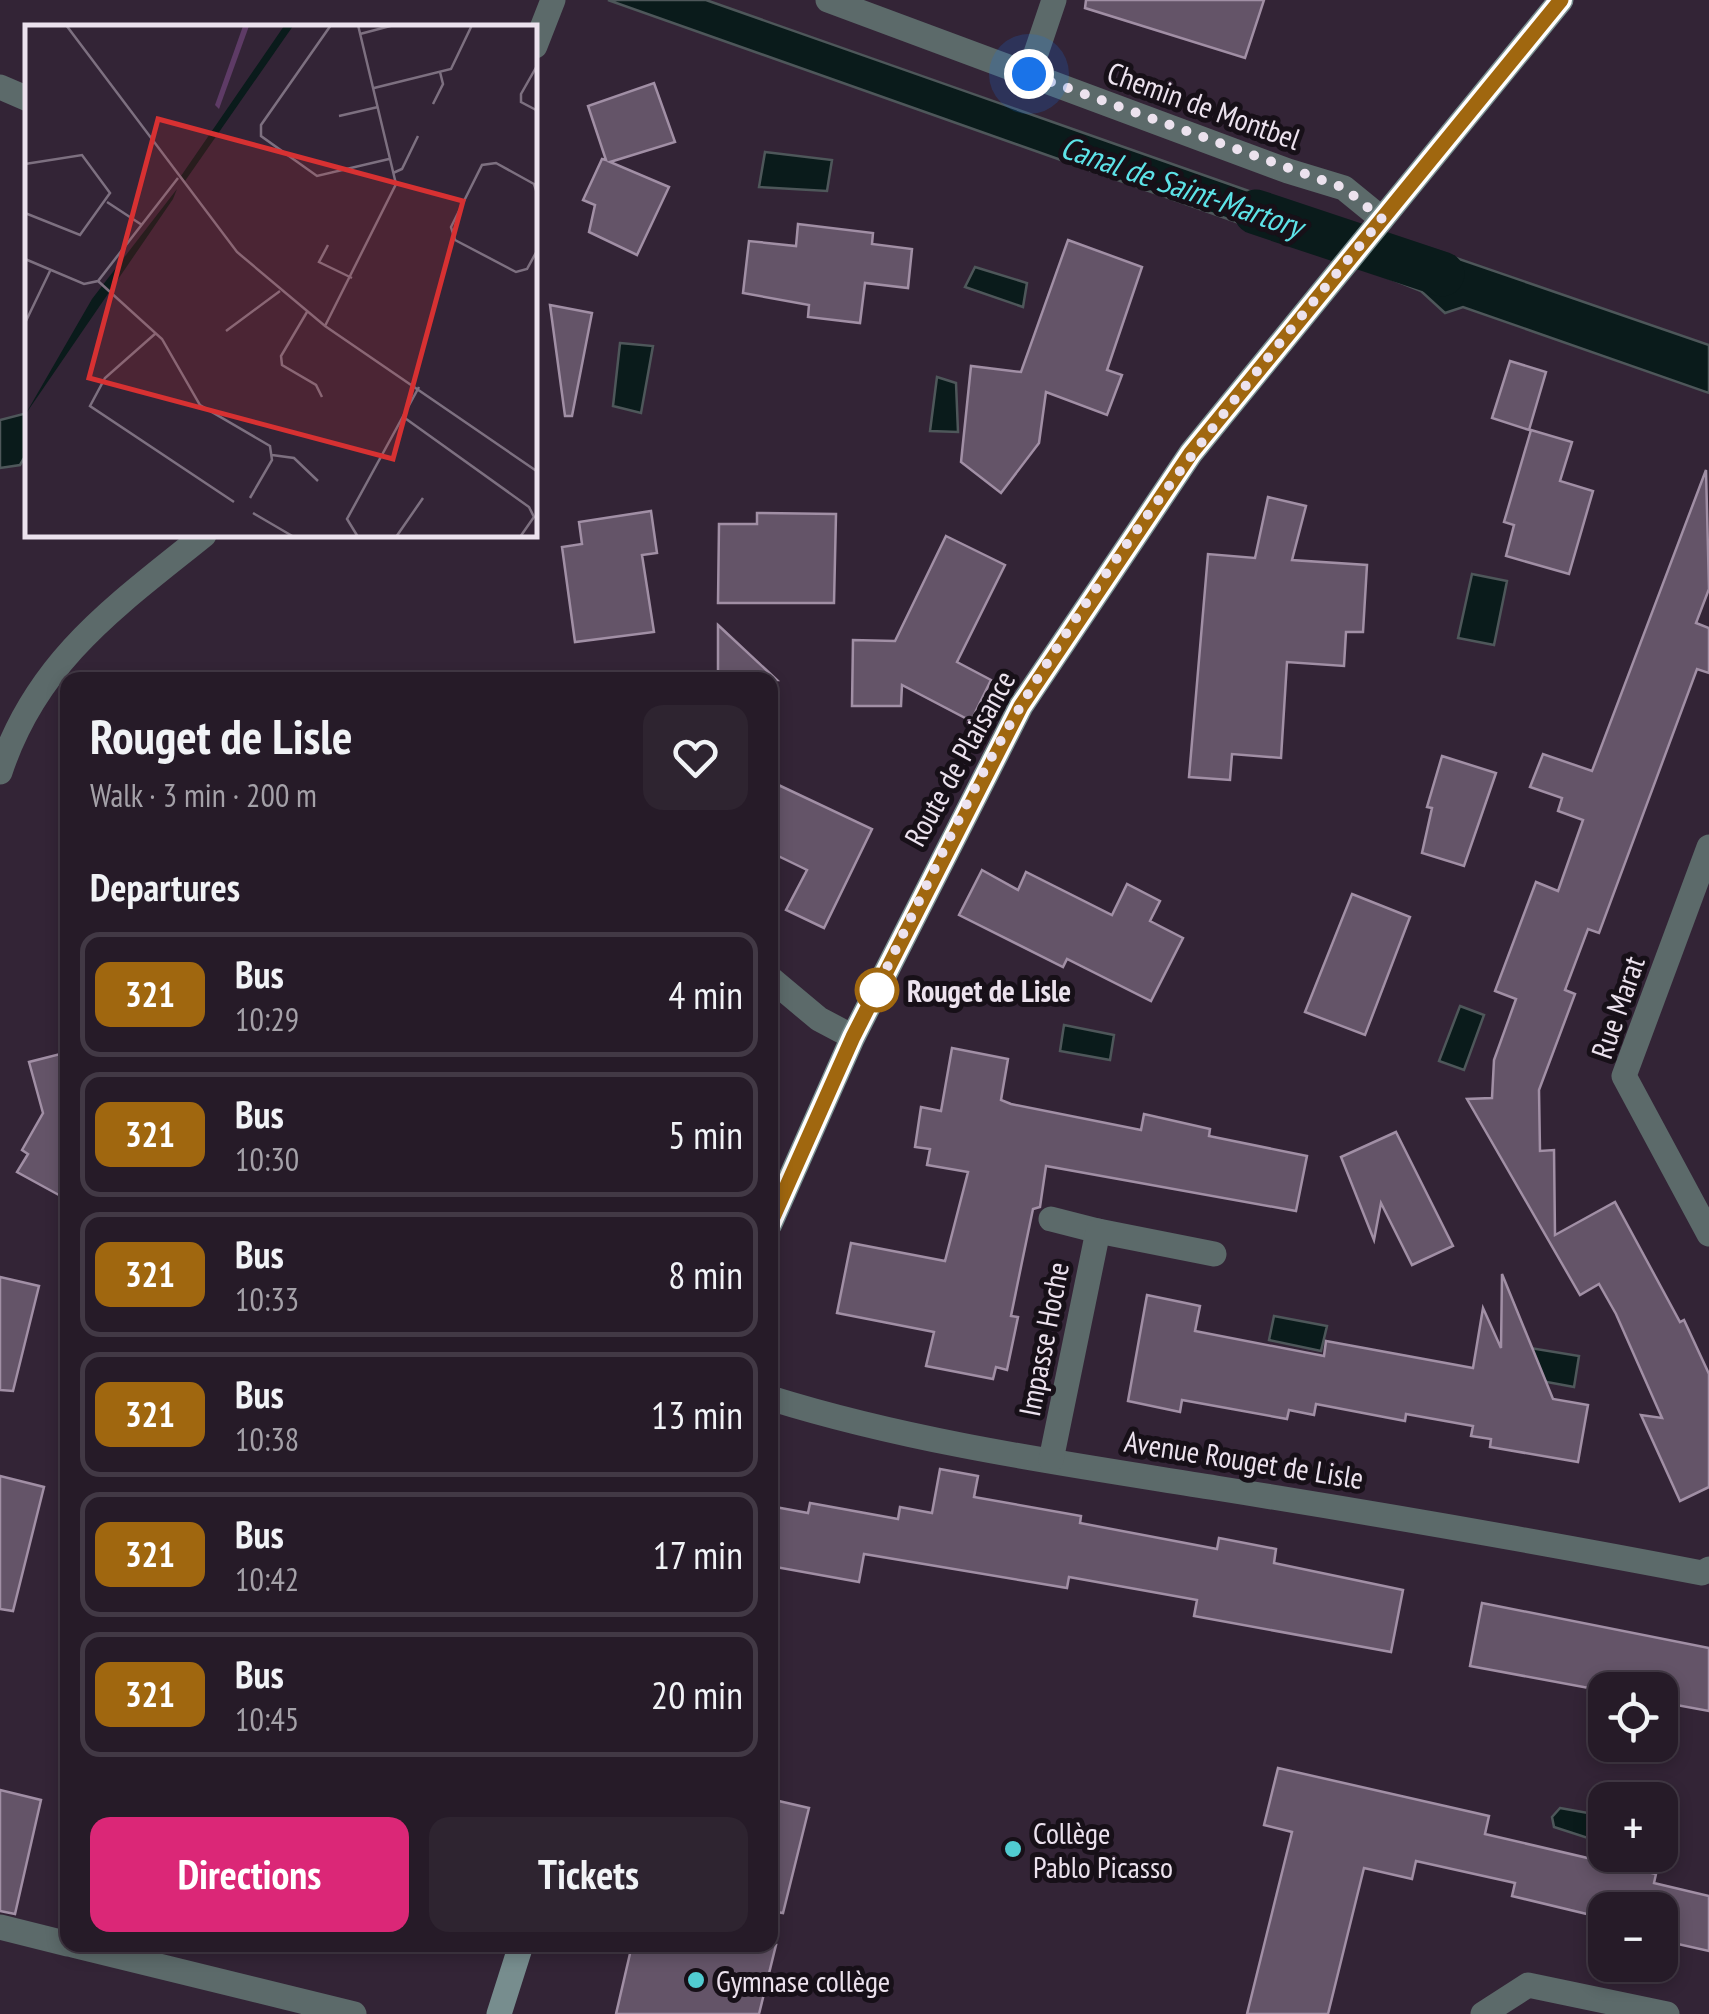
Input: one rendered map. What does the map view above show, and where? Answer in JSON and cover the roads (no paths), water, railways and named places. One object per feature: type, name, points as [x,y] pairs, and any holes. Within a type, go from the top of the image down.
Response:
[{"type":"main road","points":[[1381,220],[1561,0]]},
{"type":"main road","name":"Route de Plaisance","points":[[778,1206],[853,1037],[1021,706],[1191,453],[1381,220]]},
{"type":"main road","points":[[499,2014],[519,1952]]},
{"type":"street","points":[[538,38],[553,0]]},
{"type":"street","name":"Chemin de Montbel","points":[[828,0],[1344,188],[1381,220]]},
{"type":"street","points":[[1029,74],[1054,0]]},
{"type":"street","points":[[0,87],[25,99]]},
{"type":"street","points":[[0,772],[14,731],[46,678],[81,636],[200,538]]},
{"type":"street","name":"Rue Marat","points":[[1709,847],[1624,1076],[1709,1234]]},
{"type":"street","points":[[778,985],[820,1019],[853,1037]]},
{"type":"street","name":"Impasse Hoche","points":[[1051,1219],[1214,1254]]},
{"type":"street","name":"Impasse Hoche","points":[[1052,1460],[1098,1231]]},
{"type":"street","name":"Avenue Rouget de Lisle","points":[[778,1400],[838,1419],[1052,1460],[1481,1530],[1702,1573],[1709,1569]]},
{"type":"street","points":[[0,1927],[60,1942]]},
{"type":"street","points":[[98,1952],[281,2005],[354,2014]]},
{"type":"street","points":[[1483,2014],[1528,1985],[1667,2014]]},
{"type":"water","points":[[608,0],[706,0],[1283,203],[1287,215],[1316,226],[1311,241],[1242,224]]},
{"type":"water","points":[[765,152],[832,160],[827,191],[759,187]]},
{"type":"water","points":[[1398,238],[1709,345],[1709,393],[1463,307],[1445,313],[1421,291],[1371,271]]},
{"type":"water","points":[[975,267],[1027,283],[1023,307],[965,287]]},
{"type":"water","points":[[620,343],[653,346],[641,413],[613,406]]},
{"type":"water","points":[[937,377],[956,383],[958,432],[930,431]]},
{"type":"water","points":[[25,414],[25,456],[20,465],[0,468],[0,420]]},
{"type":"water","points":[[1472,574],[1507,581],[1494,645],[1458,638]]},
{"type":"water","points":[[1460,1006],[1484,1015],[1464,1070],[1439,1061]]},
{"type":"water","points":[[1064,1025],[1114,1035],[1110,1060],[1060,1051]]},
{"type":"water","points":[[1274,1316],[1327,1326],[1321,1351],[1269,1340]]},
{"type":"water","points":[[1524,1347],[1579,1356],[1574,1387],[1520,1377]]},
{"type":"water","points":[[1560,1808],[1588,1813],[1588,1838],[1554,1827],[1552,1817]]},
{"type":"waterway","name":"Canal de Saint-Martory","points":[[1256,212],[1442,274]]},
{"type":"place","name":"Rouget de Lisle","points":[[877,990]]},
{"type":"place","name":"Collège Pablo Picasso","points":[[1013,1849]]},
{"type":"place","name":"Gymnase collège","points":[[696,1980]]}]
